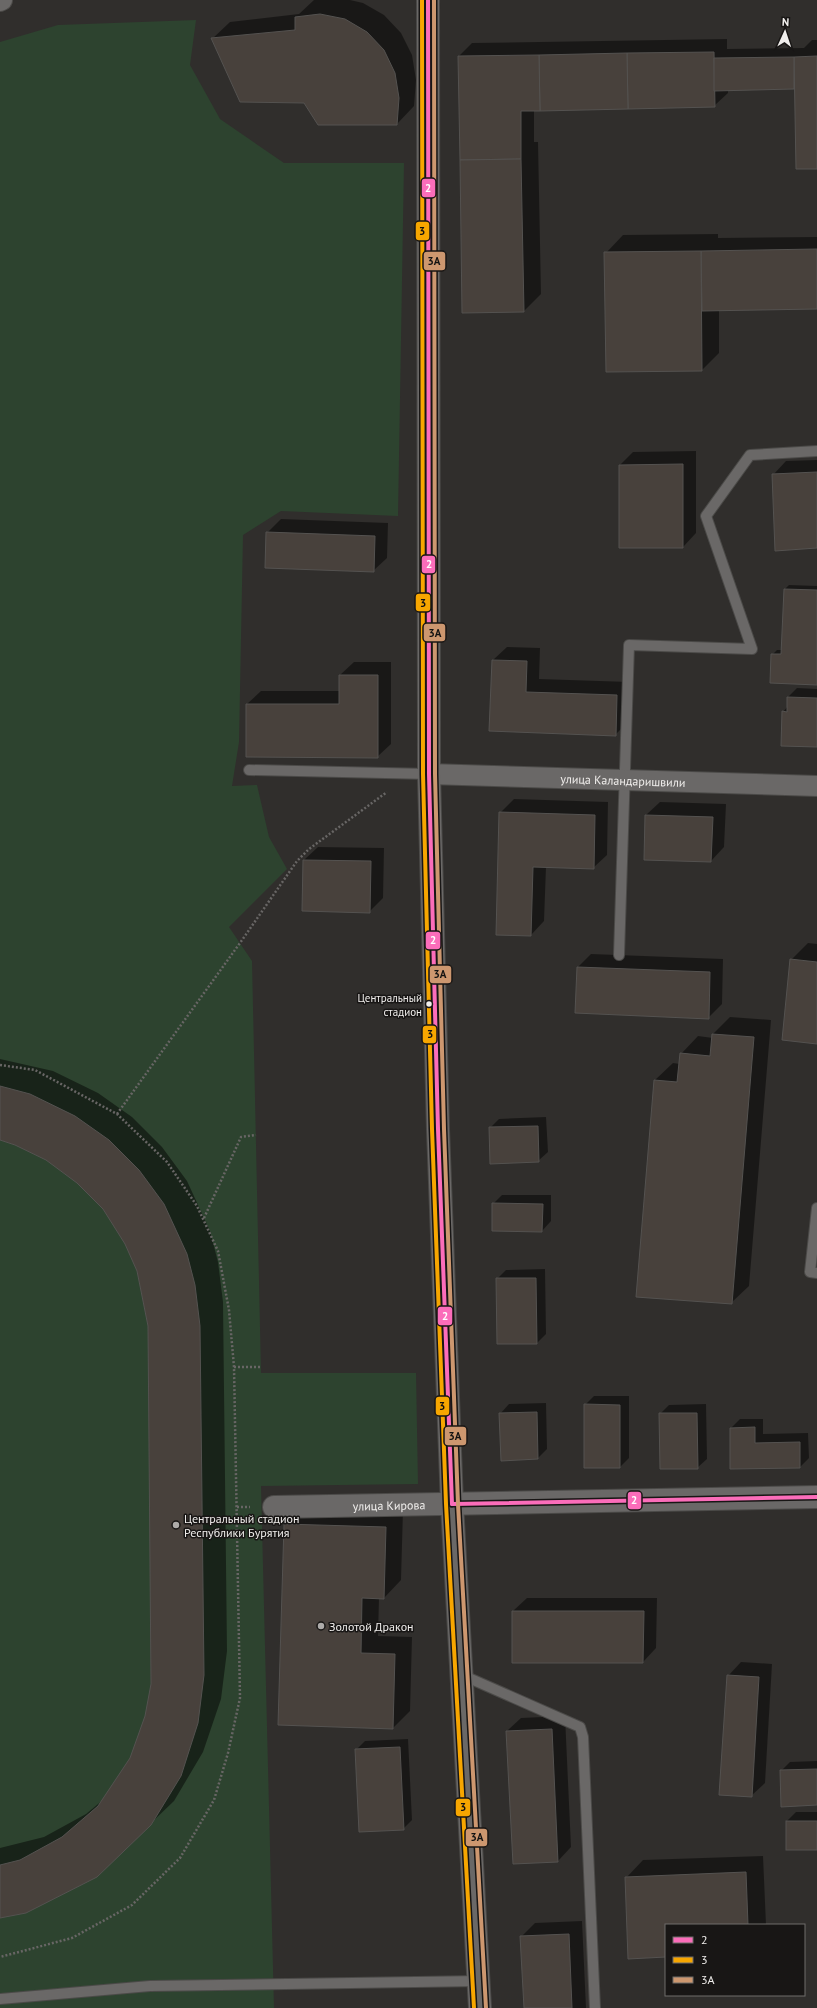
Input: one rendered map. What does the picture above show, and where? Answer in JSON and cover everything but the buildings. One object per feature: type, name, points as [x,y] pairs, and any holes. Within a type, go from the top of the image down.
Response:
[{"type":"main road","points":[[428,0],[421,774],[438,1129],[452,1504],[480,1982],[480,2008]]},
{"type":"main road","name":"улица Кирова","points":[[274,1507],[817,1497]]},
{"type":"street","name":"улица Каландаришвили","points":[[421,774],[817,786]]},
{"type":"lane","points":[[619,955],[629,645],[752,649],[706,516],[750,455],[817,451]]},
{"type":"lane","points":[[248,770],[421,774]]},
{"type":"lane","points":[[817,1208],[810,1272],[817,1273]]},
{"type":"lane","points":[[462,1675],[580,1727],[583,1737],[595,2008]]},
{"type":"lane","points":[[0,1999],[150,1986],[480,1982]]},
{"type":"path","points":[[117,1114],[240,943],[296,861],[309,849],[421,774]]},
{"type":"path","points":[[0,1065],[35,1070],[117,1114],[167,1162],[198,1206],[218,1251],[230,1310],[234,1367],[240,1698],[228,1753],[214,1800],[180,1858],[132,1905],[72,1938],[0,1957]]},
{"type":"path","points":[[204,1219],[241,1137],[256,1135]]},
{"type":"path","points":[[234,1367],[261,1367]]},
{"type":"green space","points":[[196,20],[190,65],[220,119],[284,163],[404,163],[398,516],[281,511],[243,535],[239,742],[232,786],[257,785],[269,837],[287,869],[229,927],[252,961],[261,1373],[416,1373],[418,1484],[261,1486],[274,2008],[0,2008],[0,42],[58,25]]},
{"type":"transit line","name":"3","points":[[422,0],[423,774],[432,1129],[446,1504],[474,2008]]},
{"type":"transit line","name":"2","points":[[428,0],[429,774],[438,1129],[452,1504]]},
{"type":"transit line","name":"3А","points":[[434,0],[435,774],[444,1129],[458,1504],[486,2008]]},
{"type":"transit line","name":"2","points":[[452,1504],[817,1497]]},
{"type":"place","name":"Центральный стадион","points":[[429,1004]]},
{"type":"place","name":"Центральный стадион Республики Бурятия","points":[[176,1525]]},
{"type":"place","name":"Золотой Дракон","points":[[321,1626]]}]
